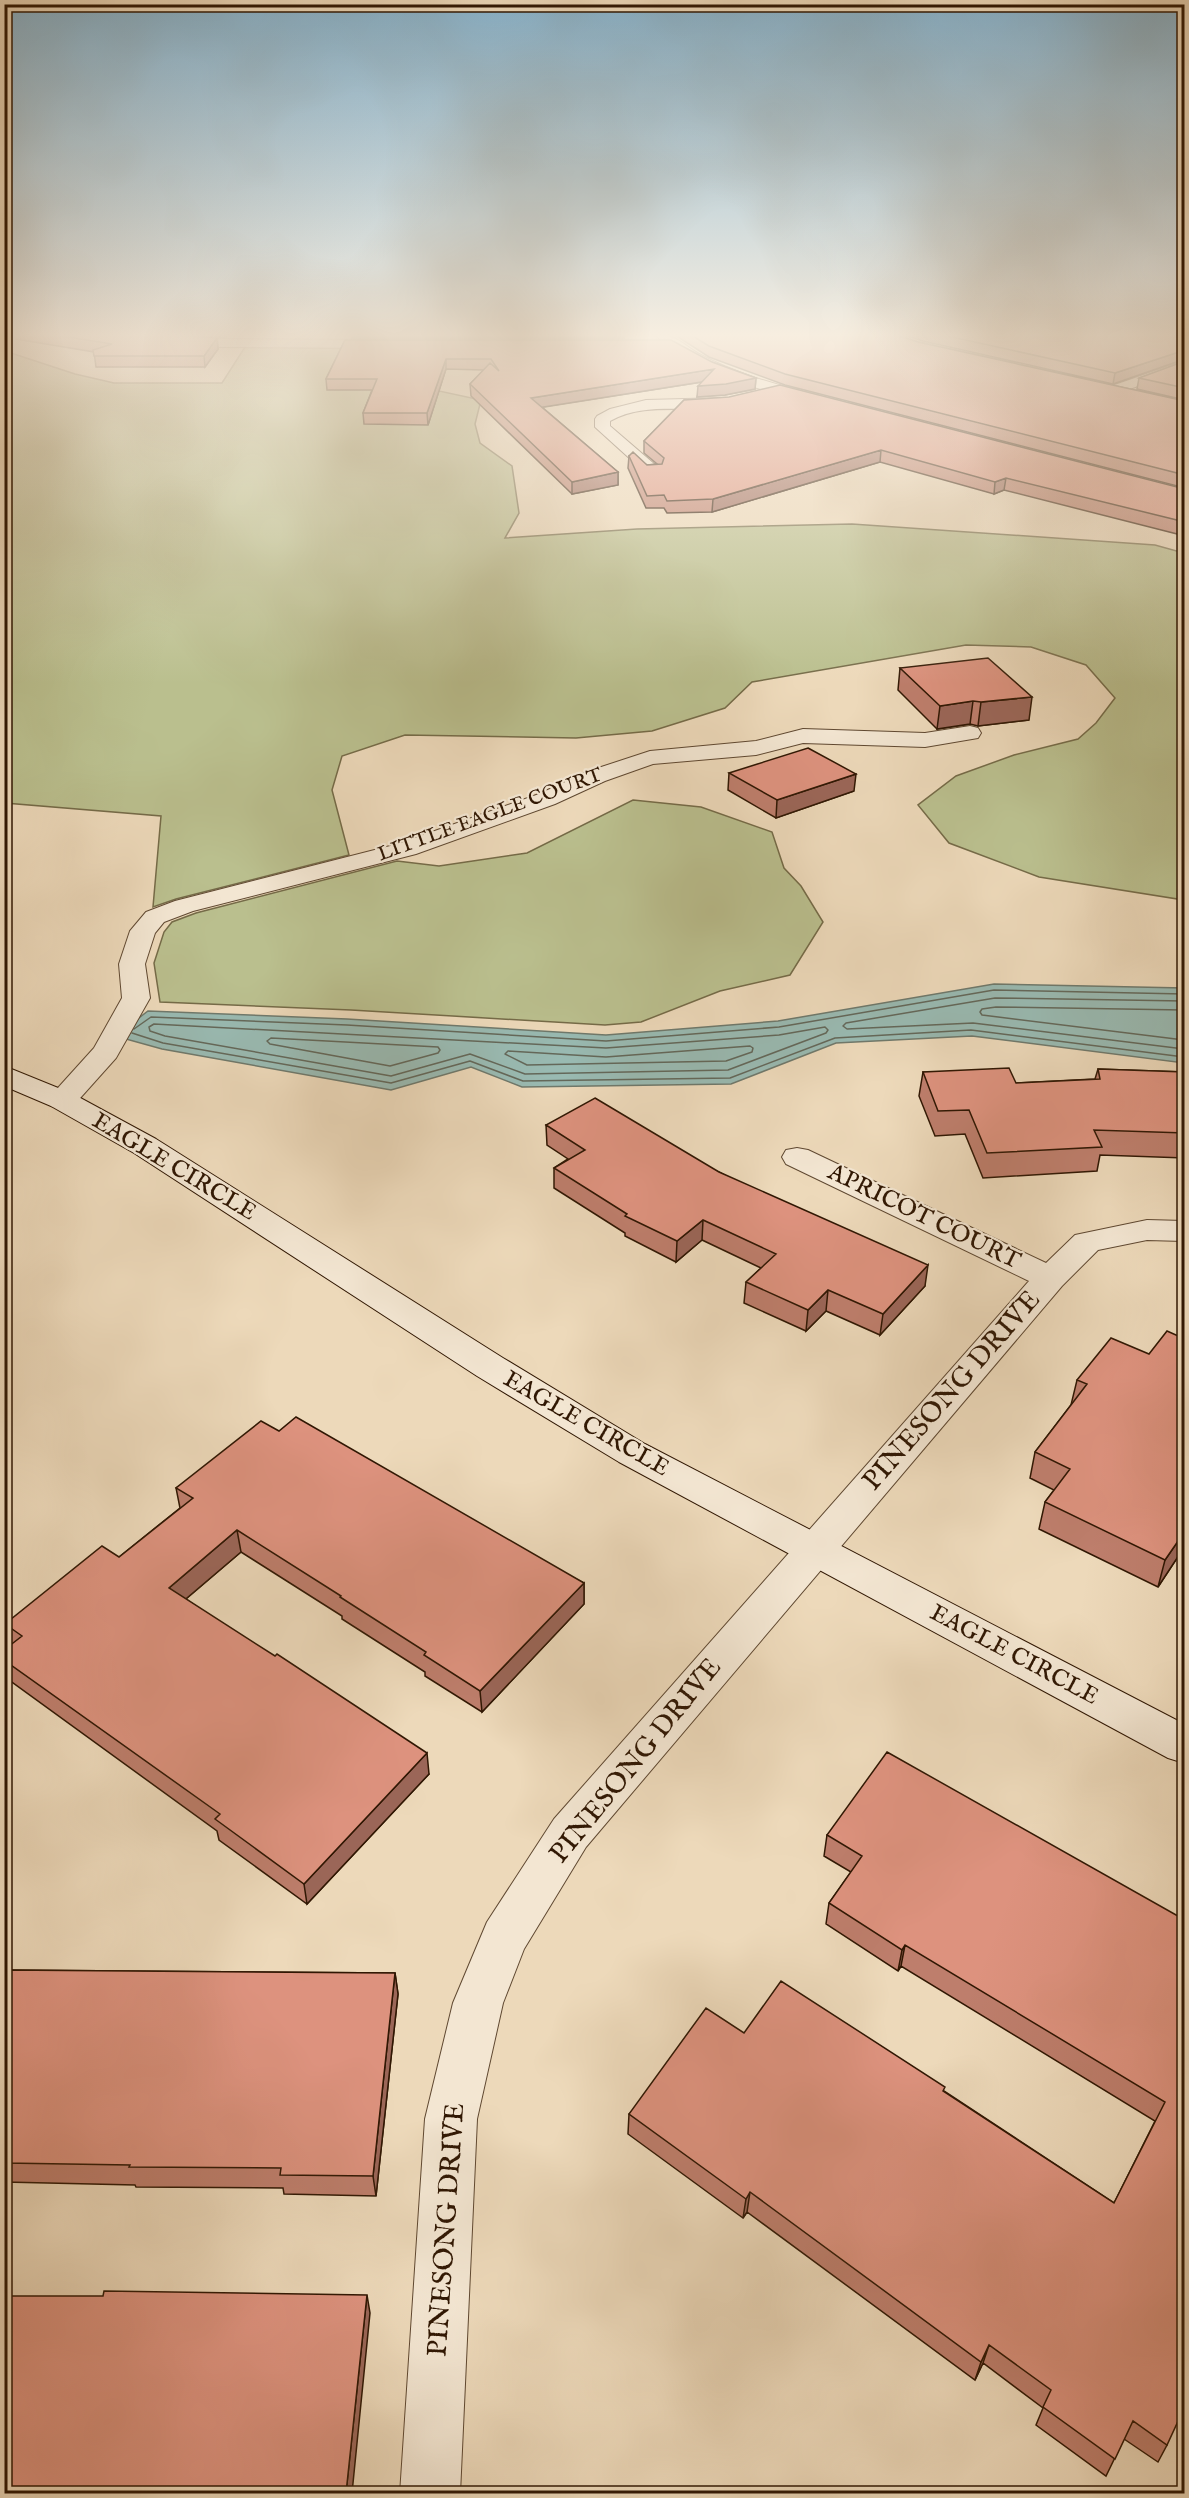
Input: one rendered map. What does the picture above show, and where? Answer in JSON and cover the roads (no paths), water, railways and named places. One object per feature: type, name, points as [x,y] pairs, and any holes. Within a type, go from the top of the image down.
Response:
[{"type":"street","points":[[631,452],[654,472]]},
{"type":"street","name":"LITTLE EAGLE COURT","points":[[62,1100],[106,1052],[136,998],[132,964],[143,931],[155,917],[184,906],[407,849],[650,758],[756,748],[803,736],[925,740],[970,734]]},
{"type":"street","name":"EAGLE CIRCLE","points":[[4,1075],[62,1100],[146,1146],[490,1367],[622,1447],[1185,1745]]},
{"type":"street","name":"APRICOT COURT","points":[[798,1157],[1050,1278]]},
{"type":"street","name":"PINESONG DRIVE","points":[[430,2493],[451,2118],[478,2003],[504,1938],[570,1833],[1050,1278],[1087,1242],[1147,1230],[1185,1231]]},
{"type":"water","points":[[994,984],[1184,988],[1184,1063],[972,1036],[836,1043],[731,1084],[522,1087],[471,1067],[391,1090],[162,1049],[115,1036],[148,1011],[347,1019],[606,1035],[778,1021]]}]
